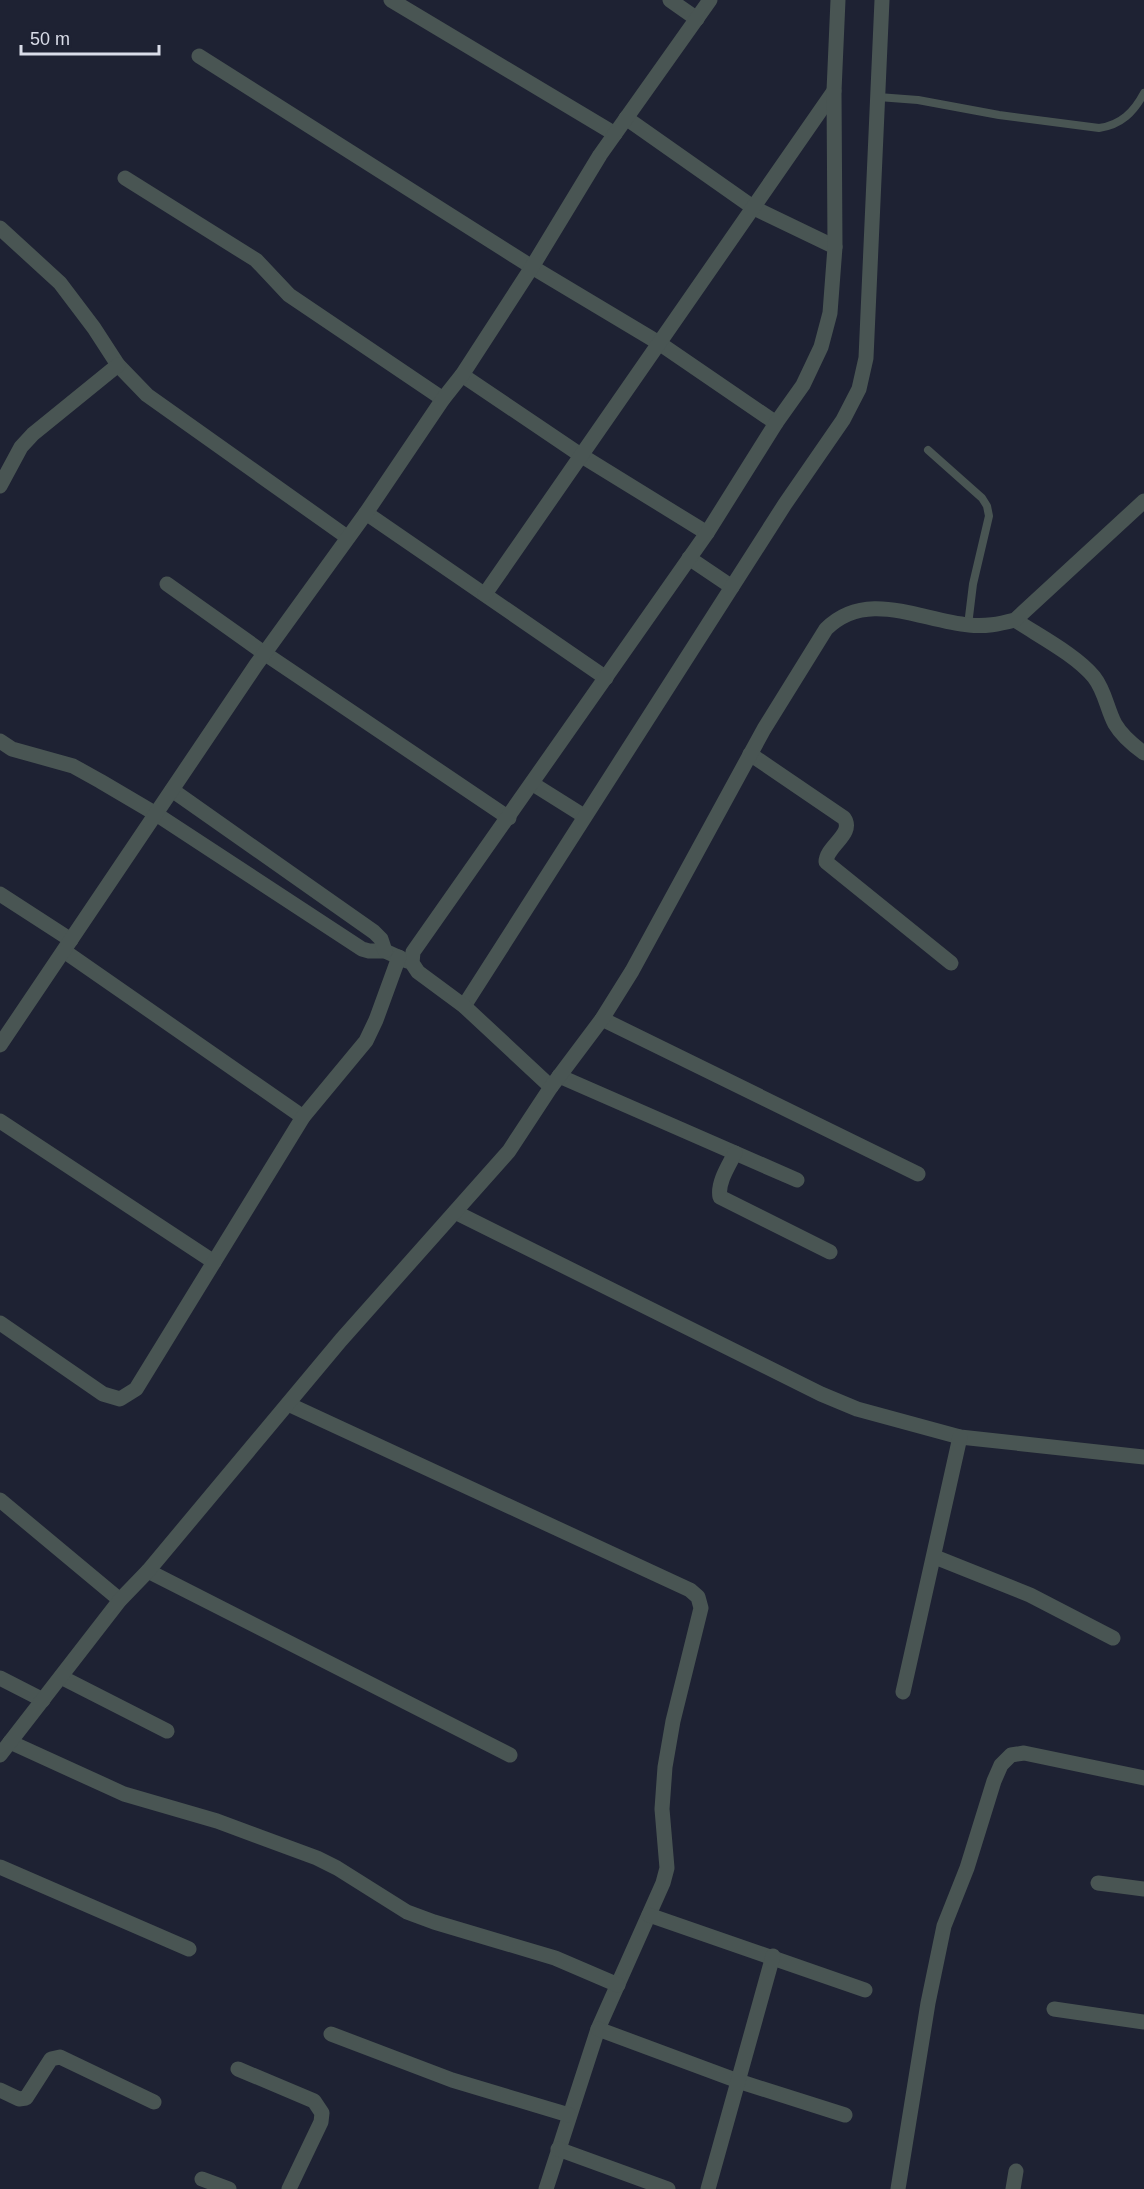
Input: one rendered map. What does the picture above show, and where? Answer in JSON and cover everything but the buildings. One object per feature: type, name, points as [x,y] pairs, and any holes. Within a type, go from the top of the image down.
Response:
[{"type":"street","points":[[391,0],[615,134]]},
{"type":"street","points":[[670,0],[697,18]]},
{"type":"street","points":[[0,1045],[264,653],[366,513],[443,399],[462,375],[615,134],[710,0]]},
{"type":"street","points":[[0,1323],[103,1394],[120,1399],[136,1389],[303,1117],[366,1041],[406,960],[533,784],[707,533],[776,423],[804,385],[821,347],[830,313],[835,247],[834,91],[838,0]]},
{"type":"street","points":[[464,1006],[785,504],[843,420],[859,389],[866,358],[882,0]]},
{"type":"street","points":[[199,56],[532,267],[659,343],[776,423]]},
{"type":"street","points":[[485,594],[834,91]]},
{"type":"street","points":[[626,118],[754,208],[835,247]]},
{"type":"street","points":[[125,178],[256,260],[290,295],[443,399]]},
{"type":"street","points":[[0,228],[60,283],[118,365],[147,395],[348,537]]},
{"type":"street","points":[[0,486],[21,447],[33,434],[118,365]]},
{"type":"street","points":[[462,375],[582,456],[707,533]]},
{"type":"street","points":[[0,1755],[120,1600],[509,1151],[632,971],[750,754],[826,629],[837,618],[854,611],[880,607],[968,625],[993,625],[1015,620],[1144,501]]},
{"type":"street","points":[[366,513],[606,678]]},
{"type":"street","points":[[689,558],[732,586]]},
{"type":"street","points":[[167,584],[264,653],[509,818]]},
{"type":"street","points":[[1015,620],[1075,660],[1094,677],[1115,723],[1127,740],[1144,753]]},
{"type":"street","points":[[0,741],[12,749],[73,766],[156,813],[362,949],[385,951],[406,960],[555,1082],[797,1180]]},
{"type":"street","points":[[750,754],[844,818],[847,824],[846,830],[826,856],[826,862],[951,963]]},
{"type":"street","points":[[533,784],[584,816]]},
{"type":"street","points":[[172,790],[374,932],[381,939],[385,951]]},
{"type":"street","points":[[0,894],[303,1117]]},
{"type":"street","points":[[602,1018],[918,1174]]},
{"type":"street","points":[[0,1120],[214,1262]]},
{"type":"street","points":[[735,1153],[722,1180],[718,1192],[720,1197],[830,1252]]},
{"type":"street","points":[[455,1212],[821,1394],[857,1409],[960,1437],[1144,1458]]},
{"type":"street","points":[[288,1404],[690,1590],[698,1597],[701,1608],[673,1721],[665,1767],[662,1809],[667,1868],[649,1915],[598,2029],[546,2189]]},
{"type":"street","points":[[903,1692],[960,1437]]},
{"type":"street","points":[[0,1500],[120,1600]]},
{"type":"street","points":[[935,1557],[1030,1594],[1113,1638]]},
{"type":"street","points":[[147,1571],[510,1755]]},
{"type":"street","points":[[61,1677],[167,1731]]},
{"type":"street","points":[[0,1678],[43,1700]]},
{"type":"street","points":[[10,1742],[124,1794],[217,1821],[317,1858],[407,1912],[555,1958],[618,1985]]},
{"type":"street","points":[[898,2189],[924,2025],[944,1926],[967,1868],[1001,1765],[1011,1755],[1024,1753],[1144,1778]]},
{"type":"street","points":[[0,1867],[189,1949]]},
{"type":"street","points":[[1098,1883],[1144,1888]]},
{"type":"street","points":[[649,1915],[865,1989]]},
{"type":"street","points":[[708,2189],[773,1956]]},
{"type":"street","points":[[1054,2009],[1144,2022]]},
{"type":"street","points":[[598,2029],[738,2081],[844,2115]]},
{"type":"street","points":[[331,2034],[452,2080],[569,2115]]},
{"type":"street","points":[[0,2090],[19,2099],[26,2098],[51,2059],[60,2057],[154,2102]]},
{"type":"street","points":[[238,2069],[314,2101],[322,2113],[321,2121],[289,2189]]},
{"type":"street","points":[[558,2149],[668,2189]]},
{"type":"street","points":[[1013,2189],[1016,2171]]},
{"type":"street","points":[[202,2179],[229,2189]]},
{"type":"lane","points":[[878,97],[918,100],[999,115],[1099,128],[1109,127],[1123,120],[1138,105],[1144,93]]},
{"type":"lane","points":[[928,450],[982,498],[987,506],[988,516],[973,584],[968,625]]}]
